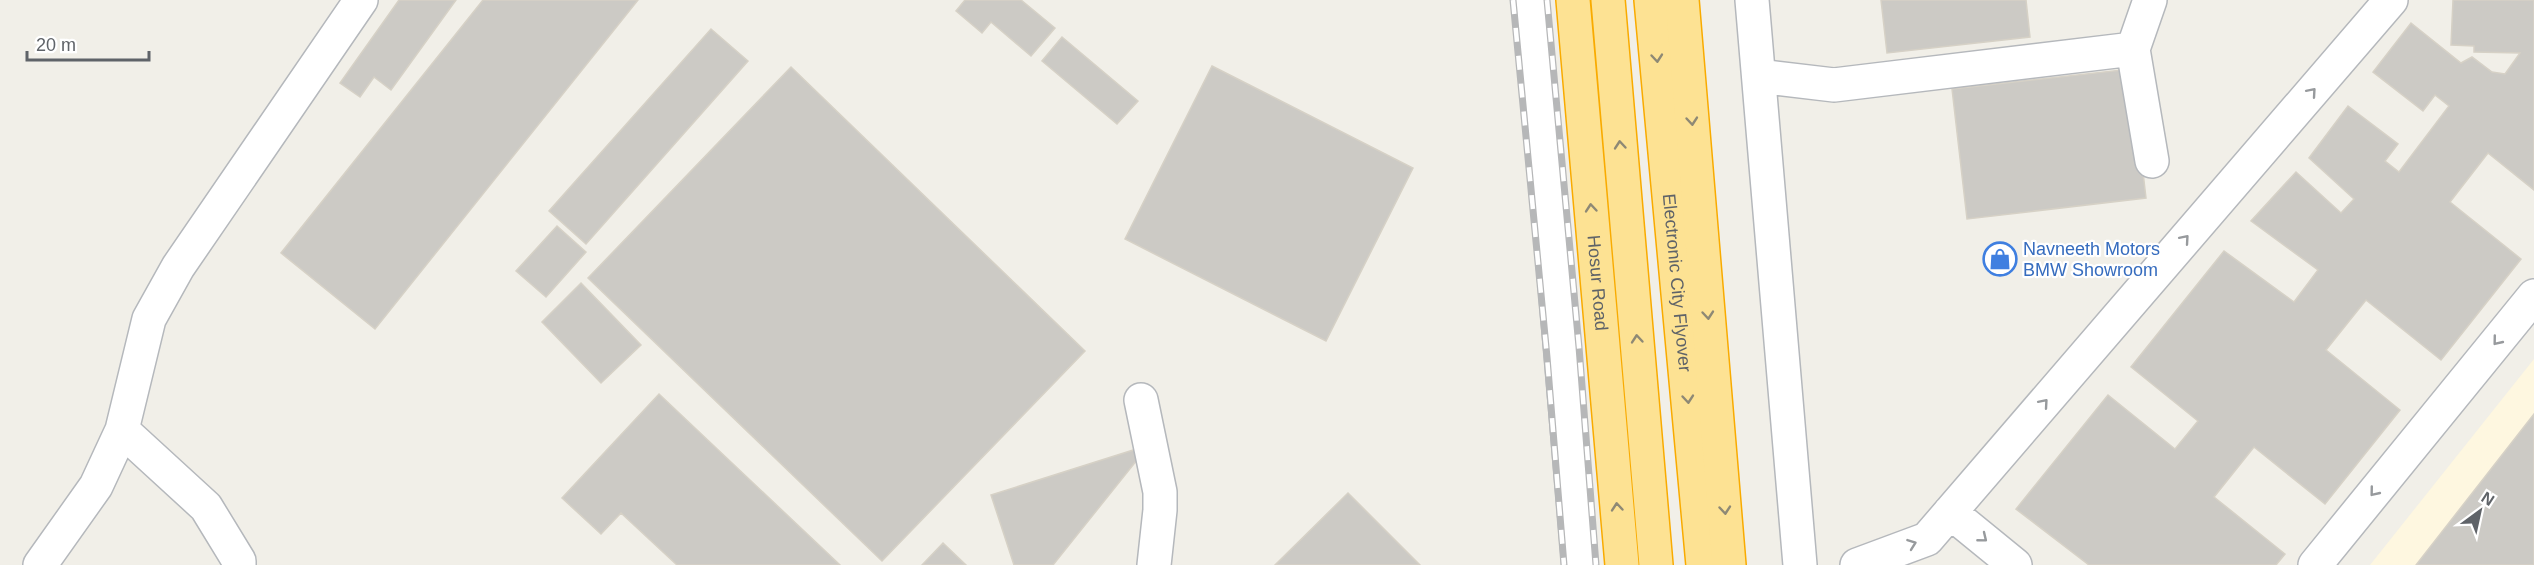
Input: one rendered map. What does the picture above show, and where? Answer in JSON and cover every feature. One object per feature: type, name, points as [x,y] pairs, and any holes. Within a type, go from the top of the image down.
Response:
[{"type":"highway","name":"Hosur Road","points":[[1573,0],[1622,565]]},
{"type":"highway","points":[[1608,0],[1656,565]]},
{"type":"highway","name":"Electronic City Flyover","points":[[1651,0],[1703,565]]},
{"type":"highway","points":[[1682,0],[1729,565]]},
{"type":"street","points":[[40,565],[96,486],[122,430],[149,319],[178,267],[362,0]]},
{"type":"street","points":[[1531,0],[1579,565]]},
{"type":"street","points":[[1752,0],[1800,565]]},
{"type":"street","points":[[2150,0],[2133,49],[2152,161]]},
{"type":"street","points":[[1857,565],[1927,539],[2391,0]]},
{"type":"street","points":[[1759,76],[1834,85],[2133,49]]},
{"type":"street","points":[[2314,565],[2534,296]]},
{"type":"street","points":[[1141,400],[1160,492],[1154,565]]},
{"type":"street","points":[[122,430],[206,507],[239,561],[239,565]]},
{"type":"street","points":[[1950,512],[2015,565]]},
{"type":"shaded area","points":[[2534,359],[2534,565],[2370,565]]},
{"type":"building","points":[[399,0],[456,0],[391,90],[374,77],[360,97],[340,83]]},
{"type":"building","points":[[483,0],[638,0],[375,329],[281,253]]},
{"type":"building","points":[[965,0],[1021,0],[1055,28],[1031,56],[991,22],[982,33],[956,11]]},
{"type":"building","points":[[1881,0],[2026,0],[2030,37],[1887,53]]},
{"type":"building","points":[[2453,0],[2534,0],[2534,190],[2488,153],[2450,202],[2521,259],[2441,360],[2366,300],[2326,350],[2400,410],[2325,504],[2254,447],[2214,497],[2285,554],[2276,565],[2089,565],[2016,509],[2108,395],[2175,449],[2198,421],[2131,367],[2224,251],[2294,302],[2318,270],[2251,221],[2296,172],[2341,213],[2354,199],[2309,158],[2348,106],[2398,144],[2385,161],[2399,172],[2449,106],[2435,95],[2423,111],[2373,72],[2411,23],[2461,63],[2472,57],[2492,72],[2505,74],[2520,53],[2474,52],[2474,46],[2451,45]]},
{"type":"building","points":[[711,29],[748,61],[586,244],[549,211]]},
{"type":"building","points":[[1062,37],[1138,101],[1117,124],[1042,61]]},
{"type":"building","points":[[1212,66],[1413,168],[1326,341],[1125,239]]},
{"type":"building","points":[[791,67],[1085,351],[882,561],[588,278]]},
{"type":"building","points":[[2131,69],[2146,198],[1967,219],[1952,89]]},
{"type":"building","points":[[557,226],[586,252],[546,297],[516,271]]},
{"type":"building","points":[[581,283],[641,345],[601,383],[542,322]]},
{"type":"building","points":[[659,394],[840,565],[677,565],[621,513],[601,534],[562,498]]},
{"type":"building","points":[[2534,414],[2534,565],[2416,565]]},
{"type":"building","points":[[1149,445],[1053,565],[1014,565],[991,495]]},
{"type":"building","points":[[1348,493],[1420,565],[1275,565]]},
{"type":"building","points":[[943,543],[966,565],[922,565]]},
{"type":"railway","points":[[1513,0],[1564,565]]},
{"type":"railway","points":[[1547,0],[1579,347],[1596,565]]},
{"type":"place","name":"Navneeth Motors BMW Showroom","points":[[2000,259]]}]
